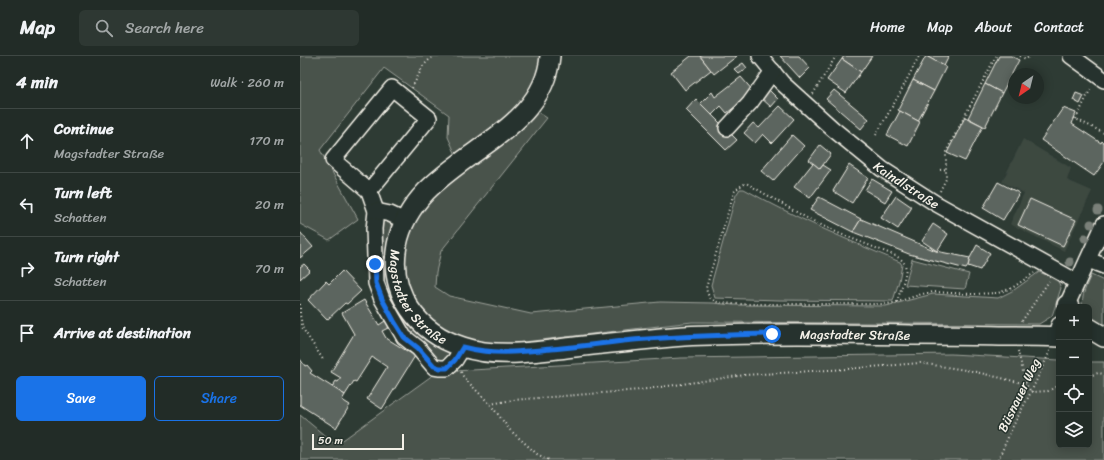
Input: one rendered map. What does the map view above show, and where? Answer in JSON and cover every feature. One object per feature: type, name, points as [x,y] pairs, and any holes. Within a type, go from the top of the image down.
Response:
[{"type":"main road","name":"Magstadter Straße","points":[[550,56],[549,67],[543,86],[526,111],[498,135],[454,167],[430,187],[413,207],[405,221],[399,238],[396,255],[396,273],[401,292],[412,313],[426,328],[445,340],[459,354],[478,351],[496,353],[520,352],[685,336],[1056,333]]},
{"type":"main road","points":[[1092,330],[1104,337]]},
{"type":"main road","points":[[1092,340],[1104,341]]},
{"type":"street","name":"Kaindlstraße","points":[[760,56],[782,83],[833,129],[882,169],[935,203],[1077,282]]},
{"type":"street","points":[[1071,56],[1100,78]]},
{"type":"street","points":[[726,128],[750,103],[773,71]]},
{"type":"street","points":[[370,191],[429,118],[392,88],[332,160],[370,191],[376,211],[374,229],[376,283],[382,299],[404,337],[418,348],[434,366],[440,368],[447,368],[459,354]]},
{"type":"street","points":[[376,211],[390,214],[405,221]]},
{"type":"street","points":[[1068,304],[1104,224]]},
{"type":"street","points":[[1088,260],[1104,266]]},
{"type":"path","points":[[406,99],[423,66],[433,56]]},
{"type":"path","points":[[807,105],[836,56]]},
{"type":"path","points":[[876,135],[919,56]]},
{"type":"path","points":[[935,203],[946,179],[946,152],[996,56]]},
{"type":"path","points":[[1020,56],[1026,59],[1030,56]]},
{"type":"path","points":[[1100,78],[1075,119],[1104,133]]},
{"type":"path","points":[[940,170],[947,169]]},
{"type":"path","points":[[897,302],[905,273],[905,265],[902,260],[896,256],[838,233],[807,218],[746,184],[739,187],[734,192],[706,288],[708,296],[714,301],[733,304],[887,304],[897,302],[922,294],[933,292],[973,294],[998,293],[1012,288],[1046,265]]},
{"type":"path","points":[[1022,322],[1049,280]]},
{"type":"path","points":[[300,304],[300,315],[303,329],[324,361]]},
{"type":"path","name":"Büsnauer Weg","points":[[998,460],[1012,426],[1031,392],[1056,337]]},
{"type":"path","points":[[1017,350],[1026,384],[1031,392],[1048,391],[1056,387]]},
{"type":"path","points":[[459,354],[464,378],[490,404],[510,430],[538,454],[549,460]]},
{"type":"path","points":[[490,404],[513,400],[640,390],[745,375],[920,364],[972,371],[1026,384]]},
{"type":"path","points":[[1092,375],[1098,373],[1104,374]]},
{"type":"shaded area","points":[[300,56],[541,56],[541,67],[527,96],[499,124],[456,155],[448,137],[449,115],[384,68],[320,150],[358,219],[329,240],[300,224]]},
{"type":"shaded area","points":[[536,111],[547,118],[441,251],[436,272],[435,287],[449,296],[531,314],[660,302],[734,305],[886,306],[933,294],[998,298],[1014,290],[1039,272],[1057,279],[1061,288],[1052,316],[1039,324],[692,322],[507,344],[478,343],[467,340],[436,324],[424,312],[417,302],[411,291],[406,266],[408,242],[419,216],[434,197]]},
{"type":"shaded area","points":[[1023,139],[1071,168],[1067,180],[1092,191],[1064,251],[1010,224],[1024,193],[1002,182]]},
{"type":"shaded area","points":[[740,189],[744,189],[821,228],[900,262],[902,265],[893,301],[715,298],[711,285],[736,195]]},
{"type":"shaded area","points":[[383,220],[390,221],[391,224],[391,230],[386,248],[386,267],[388,281],[397,305],[404,317],[421,336],[432,344],[451,354],[447,361],[440,362],[409,335],[383,290],[380,224]]},
{"type":"shaded area","points":[[912,259],[969,274],[965,289],[905,285]]},
{"type":"shaded area","points":[[1091,275],[1104,281],[1104,328],[1092,323],[1092,304],[1082,304],[1086,287]]},
{"type":"shaded area","points":[[951,354],[1056,360],[1056,448],[1092,448],[1092,362],[1104,362],[1104,460],[300,460],[300,415],[336,445],[437,372],[681,358]]},
{"type":"building","points":[[691,56],[700,56],[711,70],[685,90],[671,72]]},
{"type":"building","points":[[700,56],[737,56],[714,74]]},
{"type":"building","points":[[780,56],[799,56],[810,68],[800,78]]},
{"type":"building","points":[[844,56],[872,56],[861,72],[842,59]]},
{"type":"building","points":[[926,56],[949,56],[944,66]]},
{"type":"building","points":[[926,56],[946,67],[934,91],[913,80]]},
{"type":"building","points":[[999,56],[1011,56],[1019,60],[1015,68],[1008,68],[1008,81],[1002,93],[985,84]]},
{"type":"building","points":[[842,59],[861,72],[846,93],[827,80]]},
{"type":"building","points":[[743,63],[747,68],[739,74],[734,69]]},
{"type":"building","points":[[741,77],[754,92],[727,113],[721,106],[712,115],[700,104],[712,92],[715,97]]},
{"type":"building","points":[[913,80],[934,91],[918,121],[898,110]]},
{"type":"building","points":[[985,84],[1002,93],[985,127],[968,118]]},
{"type":"building","points":[[767,88],[778,99],[771,107],[759,96]]},
{"type":"building","points":[[834,90],[869,119],[861,129],[826,99]]},
{"type":"building","points":[[1076,93],[1084,96],[1080,104],[1073,100]]},
{"type":"building","points":[[696,99],[737,140],[726,150],[686,110]]},
{"type":"building","points":[[780,106],[794,119],[772,143],[763,134],[755,143],[744,133],[753,123],[759,128]]},
{"type":"building","points":[[1063,108],[1076,113],[1072,124],[1101,143],[1102,141],[1104,143],[1104,162],[1094,176],[1041,140]]},
{"type":"building","points":[[900,111],[920,122],[908,146],[887,135]]},
{"type":"building","points":[[965,117],[983,126],[965,161],[947,153]]},
{"type":"building","points":[[792,135],[804,146],[773,181],[761,171]]},
{"type":"building","points":[[820,145],[831,154],[820,169],[809,160]]},
{"type":"building","points":[[813,163],[820,169],[823,165],[831,170],[810,198],[794,187]]},
{"type":"building","points":[[849,165],[868,178],[852,203],[833,191]]},
{"type":"building","points":[[872,179],[892,191],[885,202],[865,190]]},
{"type":"building","points":[[998,182],[1019,193],[1003,220],[983,208]]},
{"type":"building","points":[[896,196],[912,207],[898,229],[881,218]]},
{"type":"building","points":[[819,197],[861,219],[853,232],[810,210]]},
{"type":"building","points":[[1030,199],[1076,220],[1063,246],[1018,225]]},
{"type":"building","points":[[861,219],[936,251],[970,258],[968,266],[966,269],[909,254],[853,232]]},
{"type":"building","points":[[933,224],[948,234],[937,251],[922,241]]},
{"type":"building","points":[[300,232],[313,247],[300,258]]},
{"type":"building","points":[[977,245],[990,253],[980,270],[968,266],[970,258]]},
{"type":"building","points":[[304,264],[310,270],[300,279],[300,267]]},
{"type":"building","points":[[342,271],[361,291],[347,304],[345,303],[327,320],[308,300],[326,281],[329,284]]},
{"type":"building","points":[[364,300],[379,325],[388,319],[392,326],[382,331],[386,338],[415,356],[382,409],[367,399],[387,367],[372,357],[356,382],[354,381],[345,395],[332,387],[336,381],[338,382],[341,378],[331,372],[354,334],[342,313]]},
{"type":"building","points":[[300,359],[305,366],[307,365],[312,371],[310,373],[345,395],[342,400],[350,405],[336,428],[300,405]]},
{"type":"route","points":[[375,264],[376,283],[382,299],[404,337],[418,348],[434,366],[440,368],[447,368],[455,360],[463,347],[478,351],[496,353],[520,352],[685,336],[772,334]]}]
